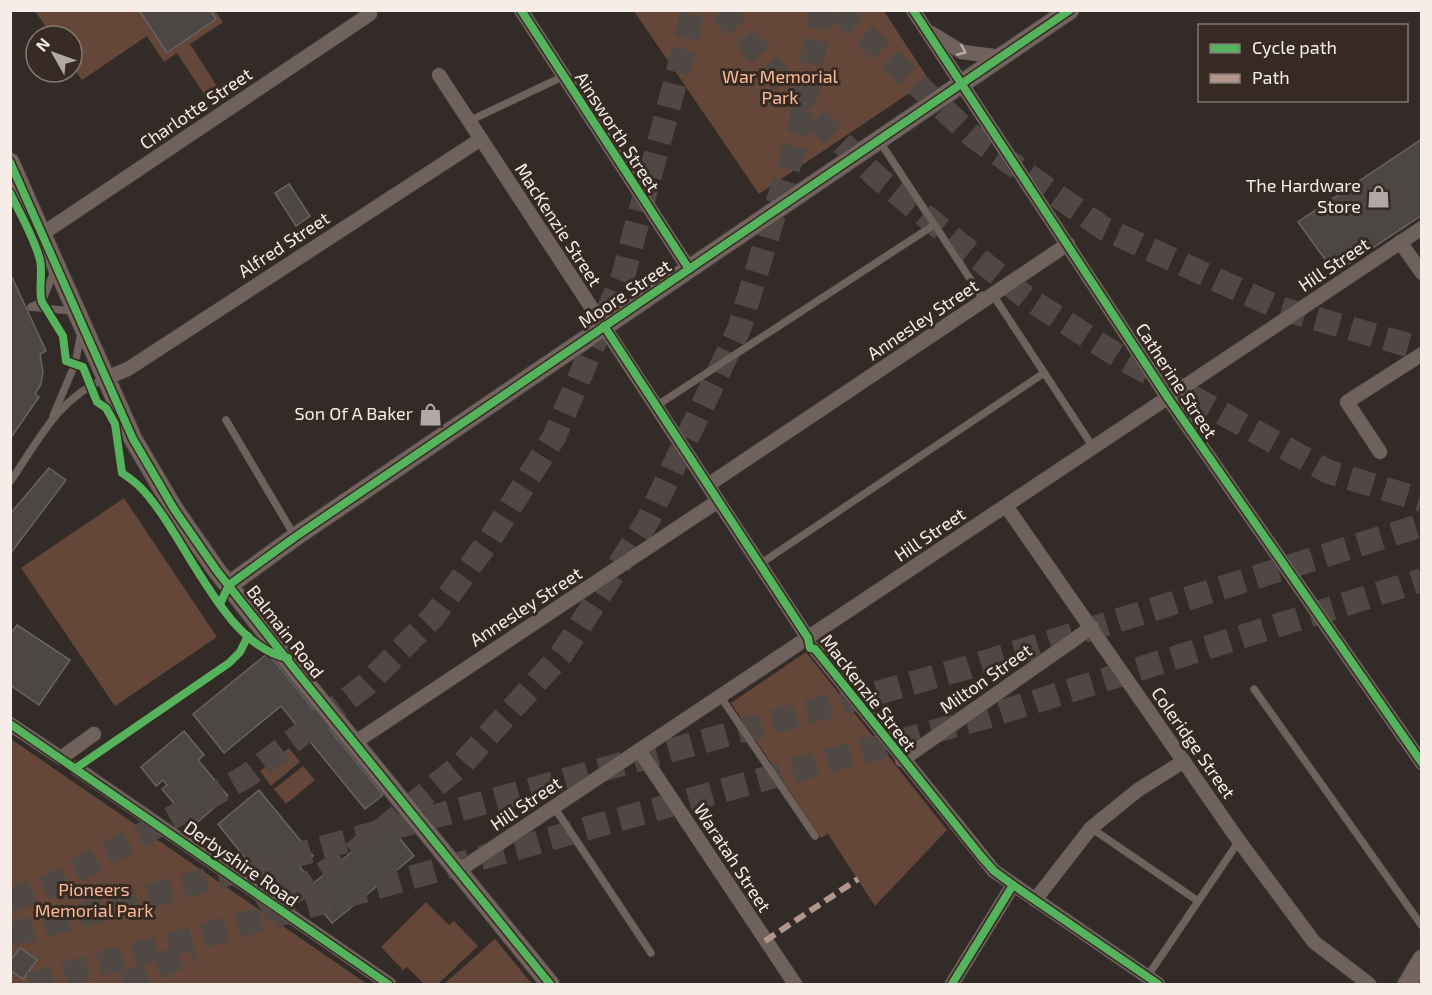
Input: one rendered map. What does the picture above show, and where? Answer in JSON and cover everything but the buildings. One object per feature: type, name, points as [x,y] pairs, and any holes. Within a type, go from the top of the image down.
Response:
[{"type":"main road","name":"Moore Street","points":[[229,585],[295,537],[1070,10]]},
{"type":"main road","name":"Balmain Road","points":[[10,162],[144,459],[179,516],[229,585],[549,984]]},
{"type":"main road","points":[[1407,984],[1422,958]]},
{"type":"street","name":"Ainsworth Street","points":[[521,10],[689,269]]},
{"type":"street","name":"Catherine Street","points":[[913,10],[1168,398],[1422,763]]},
{"type":"street","name":"Charlotte Street","points":[[42,234],[370,14]]},
{"type":"street","name":"Catherine Street","points":[[926,30],[962,52],[1001,57]]},
{"type":"street","name":"MacKenzie Street","points":[[439,75],[811,644],[902,760],[994,871],[1152,981]]},
{"type":"street","name":"Alfred Street","points":[[106,378],[128,369],[481,139]]},
{"type":"street","name":"Hill Street","points":[[458,871],[720,696],[811,644],[1006,506],[1422,228]]},
{"type":"street","points":[[1401,242],[1422,273]]},
{"type":"street","name":"Annesley Street","points":[[708,485],[1068,244]]},
{"type":"street","points":[[1380,452],[1347,402],[1422,354]]},
{"type":"street","name":"Annesley Street","points":[[354,743],[718,501]]},
{"type":"street","name":"Coleridge Street","points":[[1006,506],[1239,841],[1314,942],[1369,984]]},
{"type":"street","name":"Milton Street","points":[[902,760],[1092,627]]},
{"type":"street","points":[[10,723],[61,758],[94,734]]},
{"type":"street","name":"Waratah Street","points":[[639,750],[795,984]]},
{"type":"street","points":[[1035,900],[1091,828],[1138,790],[1184,761]]},
{"type":"street","name":"Derbyshire Road","points":[[76,768],[388,984]]},
{"type":"street","points":[[952,984],[1013,885]]},
{"type":"lane","points":[[469,121],[564,76]]},
{"type":"lane","points":[[879,140],[934,225],[1044,373],[1093,447]]},
{"type":"lane","points":[[656,406],[934,225]]},
{"type":"lane","points":[[51,421],[75,364],[79,319],[64,308],[31,307],[42,302],[56,268]]},
{"type":"lane","points":[[759,564],[1044,373]]},
{"type":"lane","points":[[10,482],[51,421],[77,393],[106,378]]},
{"type":"lane","points":[[226,420],[295,537]]},
{"type":"lane","points":[[1254,689],[1422,926]]},
{"type":"lane","points":[[720,696],[815,836]]},
{"type":"lane","points":[[554,807],[651,953]]},
{"type":"lane","points":[[1091,828],[1198,901]]},
{"type":"lane","points":[[1152,981],[1198,901],[1239,841]]},
{"type":"green space","points":[[35,11],[215,11],[223,22],[190,44],[218,88],[206,97],[177,53],[164,62],[147,36],[84,79],[84,24],[44,24]]},
{"type":"green space","name":"War Memorial Park","points":[[634,11],[884,11],[929,80],[759,194]]},
{"type":"green space","points":[[124,498],[217,637],[115,706],[21,568]]},
{"type":"green space","points":[[806,652],[947,830],[875,906],[828,834],[821,838],[731,703]]},
{"type":"green space","name":"Pioneers Memorial Park","points":[[11,739],[367,984],[11,984]]},
{"type":"green space","points":[[289,748],[300,762],[271,786],[260,771]]},
{"type":"green space","points":[[303,766],[315,780],[286,804],[274,789]]},
{"type":"green space","points":[[426,902],[449,925],[454,921],[478,946],[438,984],[424,984],[407,967],[403,970],[381,947]]},
{"type":"green space","points":[[495,939],[532,984],[444,984]]},
{"type":"tunnel","points":[[10,900],[53,884],[247,776],[367,684],[433,617],[490,539],[554,437],[623,276],[687,38],[692,10]]},
{"type":"tunnel","points":[[721,10],[816,118],[878,178],[1027,298],[1123,359],[1329,472],[1422,500]]},
{"type":"tunnel","points":[[262,912],[349,857],[463,763],[561,655],[648,520],[739,329],[799,133],[821,10]]},
{"type":"tunnel","points":[[838,10],[971,135],[1103,228],[1279,308],[1422,349]]},
{"type":"tunnel","points":[[10,935],[966,668],[1422,525]]},
{"type":"tunnel","points":[[30,984],[986,717],[1422,580]]},
{"type":"tunnel","points":[[125,984],[192,950]]},
{"type":"marked path","points":[[765,941],[858,879]]},
{"type":"cycle path","points":[[521,10],[689,269]]},
{"type":"cycle path","points":[[913,10],[1168,398],[1422,763]]},
{"type":"cycle path","points":[[220,604],[229,585],[295,537],[1070,10]]},
{"type":"cycle path","points":[[10,162],[133,439],[174,509],[217,571],[300,676],[550,984]]},
{"type":"cycle path","points":[[10,193],[37,251],[41,265],[42,302],[63,336],[66,361],[83,367],[97,402],[106,408],[115,424],[122,473],[140,487],[156,506],[206,584],[243,632],[264,649],[288,658]]},
{"type":"cycle path","points":[[604,326],[808,638],[810,648],[815,649],[980,855],[994,871],[1013,885],[1158,984]]},
{"type":"cycle path","points":[[76,768],[229,663],[240,652],[248,636]]},
{"type":"cycle path","points":[[10,724],[388,984]]},
{"type":"cycle path","points":[[952,984],[1013,885]]},
{"type":"place","name":"The Hardware Store","points":[[1379,196]]},
{"type":"place","name":"Son Of A Baker","points":[[431,414]]}]
